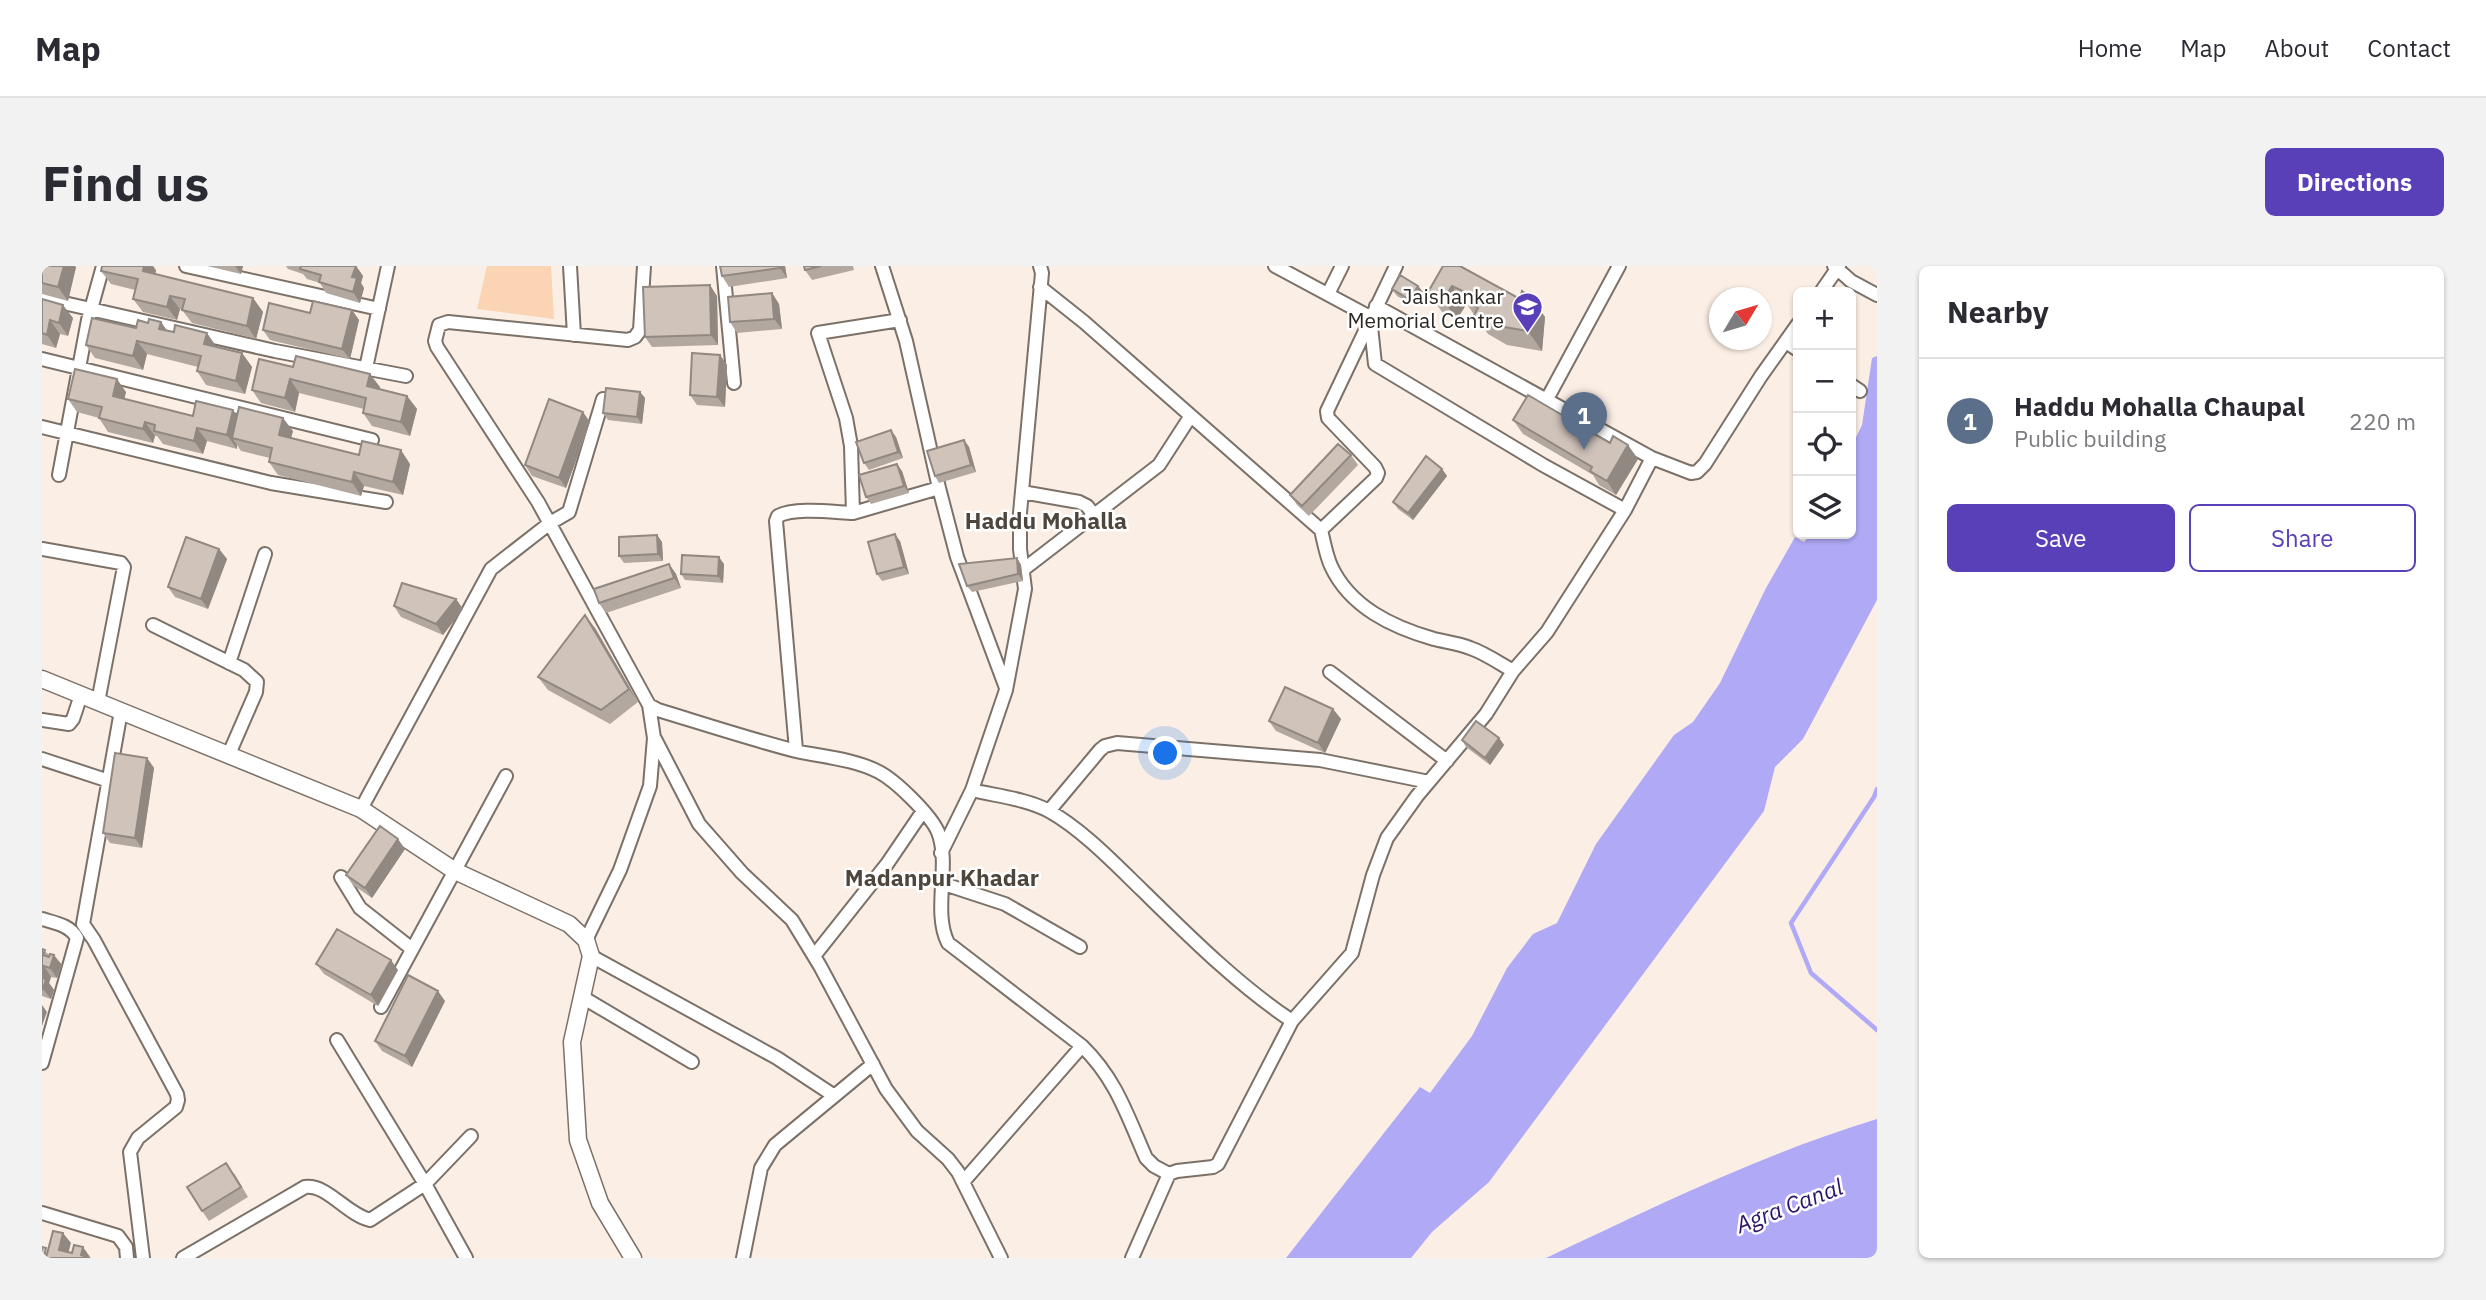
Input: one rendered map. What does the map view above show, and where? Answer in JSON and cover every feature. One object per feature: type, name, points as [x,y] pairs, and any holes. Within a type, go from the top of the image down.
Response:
[{"type":"street","points":[[59,475],[91,309],[103,266]]},
{"type":"street","points":[[186,266],[379,309]]},
{"type":"street","points":[[366,368],[388,266]]},
{"type":"street","points":[[570,266],[574,335]]},
{"type":"street","points":[[586,940],[620,870],[650,786],[654,738],[649,705],[550,523],[435,341],[439,326],[448,322],[628,340],[635,337],[640,330],[644,266]]},
{"type":"street","points":[[723,266],[734,383]]},
{"type":"street","points":[[882,266],[900,320],[939,488],[965,580],[1006,690]]},
{"type":"street","points":[[941,853],[972,790],[1006,690],[1025,589],[1020,549],[1022,492],[1041,266]]},
{"type":"street","points":[[1275,266],[1290,270],[1328,293],[1373,312],[1652,458],[1686,473],[1701,470],[1793,332]]},
{"type":"street","points":[[1328,293],[1342,266]]},
{"type":"street","points":[[1321,530],[1378,476],[1376,467],[1328,418],[1327,411],[1396,266]]},
{"type":"street","points":[[1546,401],[1619,266]]},
{"type":"street","points":[[1824,287],[1837,267],[1851,281],[1877,295]]},
{"type":"street","points":[[1041,287],[1321,530],[1332,568],[1364,608],[1402,628],[1479,651],[1513,671]]},
{"type":"street","points":[[42,298],[275,351],[406,376]]},
{"type":"street","points":[[1373,312],[1375,364],[1543,465],[1625,510]]},
{"type":"street","points":[[853,513],[851,446],[846,418],[818,333],[900,320]]},
{"type":"street","points":[[1786,342],[1793,347]]},
{"type":"street","points":[[42,359],[372,440]]},
{"type":"street","points":[[361,809],[491,569],[550,523],[569,512],[603,399]]},
{"type":"street","points":[[1024,569],[1158,465],[1190,417]]},
{"type":"street","points":[[42,427],[271,483],[386,502]]},
{"type":"street","points":[[1132,1258],[1169,1174],[1218,1164],[1292,1021],[1352,954],[1381,850],[1395,827],[1486,714],[1513,671],[1547,632],[1625,510],[1652,458]]},
{"type":"street","points":[[796,750],[776,521],[778,516],[806,512],[853,513],[939,488]]},
{"type":"street","points":[[1022,492],[1079,502],[1087,506],[1094,515]]},
{"type":"street","points":[[42,549],[121,563],[124,567],[98,702]]},
{"type":"street","points":[[229,663],[265,554]]},
{"type":"street","points":[[153,625],[244,670],[257,682],[256,692],[229,754]]},
{"type":"street","points":[[1330,672],[1447,761]]},
{"type":"street","points":[[42,679],[361,809],[455,871],[569,924],[586,940],[591,956],[572,1042],[578,1140],[600,1203],[633,1258]]},
{"type":"street","points":[[42,720],[69,724],[81,695]]},
{"type":"street","points":[[649,705],[658,710],[796,750],[848,761],[878,771],[888,778],[923,811],[938,833],[945,937],[953,950],[1082,1046],[1111,1079],[1146,1158],[1169,1174]]},
{"type":"street","points":[[121,711],[83,924],[177,1094],[176,1107],[138,1138],[130,1152],[143,1258]]},
{"type":"street","points":[[654,738],[699,824],[743,873],[792,920],[886,1089],[909,1121],[948,1159],[963,1182],[1001,1258]]},
{"type":"street","points":[[1049,811],[1100,750],[1118,743],[1320,760],[1429,782]]},
{"type":"street","points":[[42,759],[108,781]]},
{"type":"street","points":[[381,1007],[506,776]]},
{"type":"street","points":[[972,790],[1032,804],[1049,811],[1114,863],[1220,964],[1292,1021]]},
{"type":"street","points":[[814,956],[887,864],[923,811]]},
{"type":"street","points":[[341,877],[360,908],[412,949]]},
{"type":"street","points":[[941,883],[1005,904],[1080,947]]},
{"type":"street","points":[[42,919],[68,928],[77,938],[42,1063]]},
{"type":"street","points":[[591,956],[777,1058],[833,1095]]},
{"type":"street","points":[[582,997],[692,1062]]},
{"type":"street","points":[[337,1040],[425,1184],[466,1258]]},
{"type":"street","points":[[963,1182],[1082,1046]]},
{"type":"street","points":[[743,1258],[761,1168],[775,1145],[873,1064]]},
{"type":"street","points":[[183,1258],[304,1187],[313,1186],[321,1190],[351,1213],[370,1220],[425,1184],[471,1136]]},
{"type":"street","points":[[42,1213],[118,1236],[126,1247],[127,1258]]},
{"type":"shaded area","points":[[487,266],[551,266],[554,319],[477,309]]},
{"type":"water","points":[[1877,356],[1877,600],[1803,739],[1775,767],[1764,811],[1489,1182],[1432,1232],[1411,1258],[1286,1258],[1420,1087],[1430,1093],[1472,1036],[1507,968],[1533,934],[1557,923],[1596,844],[1674,735],[1693,722],[1720,683],[1766,588],[1794,539],[1804,542],[1807,539],[1856,539],[1856,438],[1862,425],[1872,358]]},
{"type":"water","name":"Agra Canal","points":[[1877,1119],[1877,1258],[1546,1258],[1750,1165]]},
{"type":"building","points":[[42,266],[64,266],[58,287],[42,283]]},
{"type":"building","points":[[102,266],[144,266],[143,271],[253,298],[247,326],[182,310],[185,299],[170,296],[167,307],[133,299],[138,279],[101,271]]},
{"type":"building","points":[[301,266],[356,266],[352,277],[357,278],[353,292],[319,282],[321,275],[300,269]]},
{"type":"building","points":[[720,266],[780,266],[780,268],[722,276]]},
{"type":"building","points":[[804,266],[821,266],[805,270]]},
{"type":"building","points":[[1443,266],[1460,266],[1520,299],[1522,291],[1531,298],[1528,331],[1493,325],[1474,315],[1478,308],[1462,298],[1465,292],[1452,286],[1443,300],[1428,292]]},
{"type":"building","points":[[1400,275],[1418,286],[1410,300],[1392,289]]},
{"type":"building","points":[[710,285],[711,335],[645,337],[643,287]]},
{"type":"building","points":[[772,293],[774,319],[730,322],[728,297]]},
{"type":"building","points":[[42,299],[63,305],[59,323],[50,320],[47,335],[42,333]]},
{"type":"building","points":[[313,301],[352,310],[342,349],[263,330],[269,303],[310,313]]},
{"type":"building","points":[[92,318],[136,328],[138,320],[148,323],[149,319],[161,322],[159,329],[174,332],[175,325],[207,333],[204,344],[242,353],[236,381],[197,371],[201,356],[137,341],[133,356],[86,345]]},
{"type":"building","points":[[692,353],[720,355],[717,397],[690,395]]},
{"type":"building","points":[[296,356],[370,374],[367,386],[407,396],[401,422],[363,413],[366,398],[290,379],[285,398],[252,390],[259,359],[293,367]]},
{"type":"building","points":[[75,369],[117,379],[113,396],[193,416],[196,401],[233,410],[227,435],[197,428],[194,441],[154,431],[155,425],[145,422],[143,429],[99,418],[102,407],[68,399]]},
{"type":"building","points":[[606,388],[640,392],[637,417],[603,413]]},
{"type":"building","points":[[1528,395],[1610,443],[1613,436],[1628,445],[1607,481],[1590,471],[1592,467],[1513,420]]},
{"type":"building","points":[[549,399],[583,412],[559,478],[525,465]]},
{"type":"building","points":[[239,407],[283,418],[279,435],[359,455],[362,441],[401,450],[393,482],[354,472],[352,482],[269,462],[272,448],[232,438]]},
{"type":"building","points":[[891,430],[898,452],[864,463],[856,442]]},
{"type":"building","points":[[964,440],[971,465],[935,476],[927,451]]},
{"type":"building","points":[[1338,444],[1351,455],[1302,506],[1290,495]]},
{"type":"building","points":[[1426,456],[1442,469],[1408,513],[1393,502]]},
{"type":"building","points":[[897,464],[904,486],[866,497],[859,475]]},
{"type":"building","points":[[895,534],[904,567],[877,574],[868,542]]},
{"type":"building","points":[[657,535],[658,554],[619,556],[619,537]]},
{"type":"building","points":[[186,537],[219,549],[201,599],[168,587]]},
{"type":"building","points":[[682,555],[719,557],[718,576],[681,574]]},
{"type":"building","points":[[1017,558],[1018,574],[967,586],[959,564]]},
{"type":"building","points":[[669,564],[674,578],[599,603],[594,589]]},
{"type":"building","points":[[402,583],[456,599],[436,624],[394,606]]},
{"type":"building","points":[[585,615],[629,689],[601,710],[538,677]]},
{"type":"building","points":[[1285,687],[1333,709],[1318,743],[1269,721]]},
{"type":"building","points":[[1476,721],[1499,738],[1485,758],[1462,740]]},
{"type":"building","points":[[115,753],[147,758],[135,838],[103,833]]},
{"type":"building","points":[[380,826],[398,839],[365,888],[346,875]]},
{"type":"building","points":[[337,929],[391,960],[371,995],[316,964]]},
{"type":"building","points":[[42,949],[45,950],[43,955],[54,955],[50,968],[44,966],[42,973]]},
{"type":"building","points":[[408,975],[438,991],[405,1056],[375,1041]]},
{"type":"building","points":[[226,1163],[241,1187],[202,1211],[187,1187]]},
{"type":"building","points":[[53,1231],[63,1233],[59,1250],[72,1253],[74,1245],[83,1247],[81,1255],[90,1258],[46,1258]]},
{"type":"building","points":[[42,1247],[46,1248],[44,1258],[42,1258]]},
{"type":"waterway","points":[[1877,789],[1791,923],[1811,973],[1877,1030]]},
{"type":"place","name":"Jaishankar Memorial Centre","points":[[1527,335]]},
{"type":"place","name":"Haddu Mohalla Chaupal","points":[[1584,450]]},
{"type":"district","name":"Haddu Mohalla","points":[[1046,520]]},
{"type":"district","name":"Madanpur Khadar","points":[[942,877]]}]
